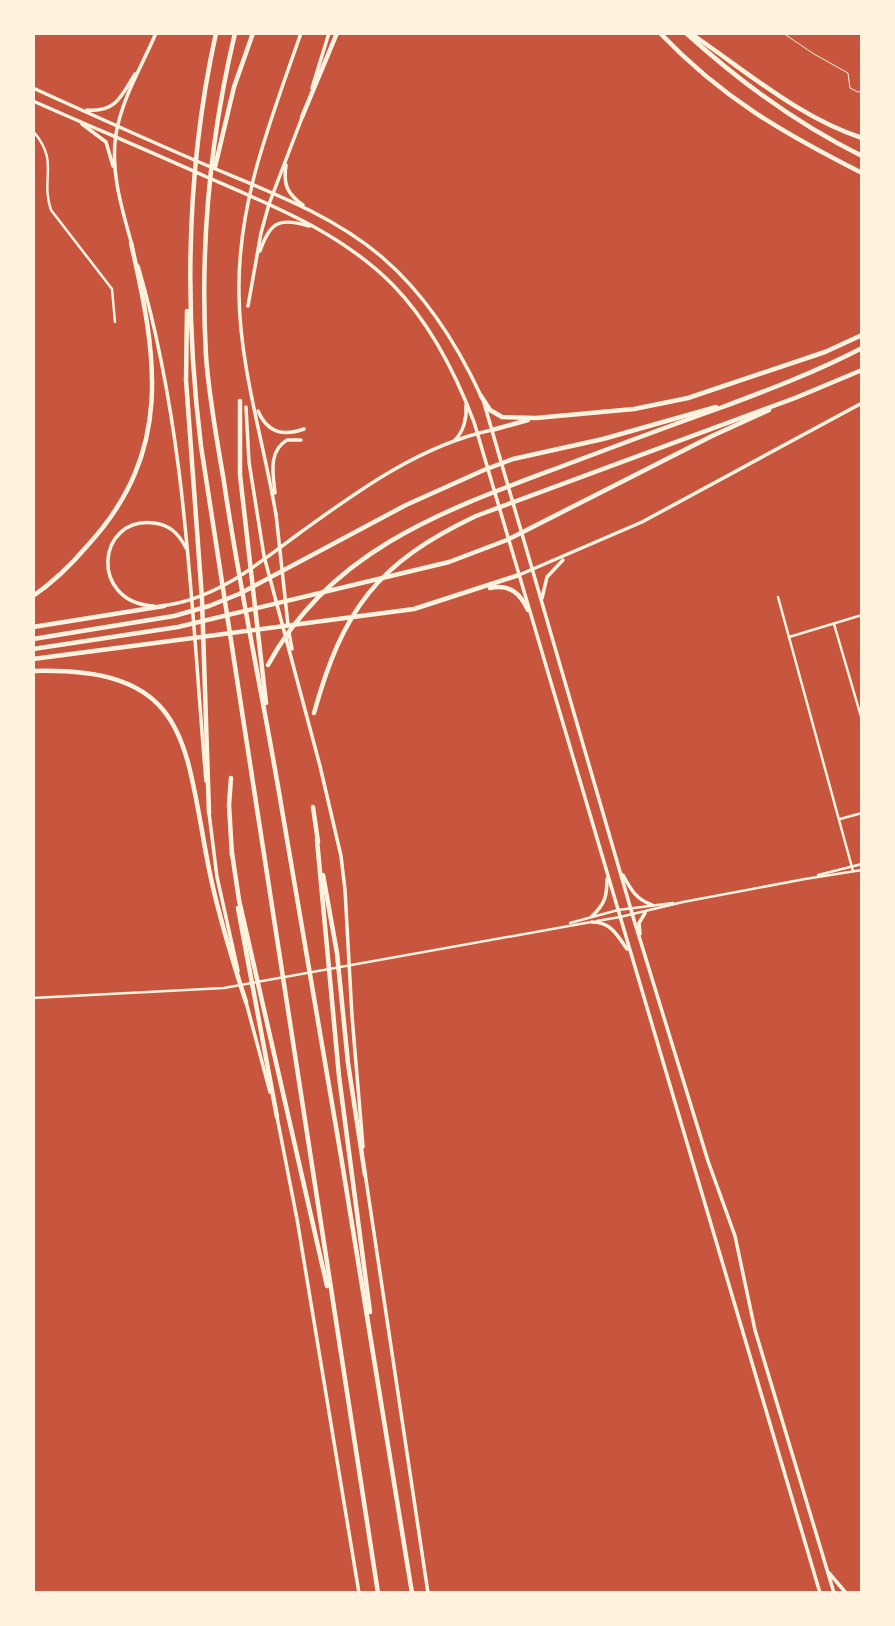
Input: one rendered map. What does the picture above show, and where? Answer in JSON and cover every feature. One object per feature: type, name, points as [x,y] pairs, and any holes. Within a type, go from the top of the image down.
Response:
[{"type":"highway","points":[[209,813],[202,611],[186,380],[193,193],[198,143],[216,33]]},
{"type":"highway","points":[[216,154],[219,112],[235,33]]},
{"type":"highway","points":[[253,33],[234,86],[210,188],[205,272],[208,373],[231,527],[271,745],[412,1593]]},
{"type":"highway","points":[[302,117],[337,33]]},
{"type":"highway","points":[[660,33],[731,97],[790,136],[862,173]]},
{"type":"highway","points":[[688,33],[802,110],[862,138]]},
{"type":"highway","points":[[688,33],[771,103],[862,156]]},
{"type":"highway","points":[[190,236],[191,353],[201,446],[378,1593]]},
{"type":"highway","points":[[33,596],[62,575],[106,526],[131,485],[147,436],[153,399],[152,353],[145,304],[131,243]]},
{"type":"highway","points":[[481,396],[490,410],[502,417],[536,418],[634,410],[688,398],[825,352],[862,335]]},
{"type":"highway","points":[[268,664],[294,623],[317,598],[366,556],[406,530],[473,499],[733,403],[815,371],[862,348]]},
{"type":"highway","points":[[33,649],[178,627],[449,562],[507,540],[712,436],[862,370]]},
{"type":"highway","points":[[314,713],[326,671],[356,608],[375,583],[412,551],[475,516],[795,398]]},
{"type":"highway","points":[[240,401],[240,475],[271,745]]},
{"type":"highway","points":[[33,639],[174,617],[239,594],[406,505],[498,464],[733,403]]},
{"type":"highway","points":[[492,430],[536,418]]},
{"type":"highway","points":[[33,659],[414,609],[519,575]]},
{"type":"highway","points":[[475,590],[496,587],[511,589],[520,595],[528,610]]},
{"type":"highway","points":[[33,627],[164,606]]},
{"type":"highway","points":[[33,671],[81,672],[129,683],[147,695],[171,719],[188,757],[218,912],[246,1002]]},
{"type":"highway","points":[[231,778],[229,805],[238,909],[277,1117]]},
{"type":"highway","points":[[313,807],[341,1088],[378,1379]]},
{"type":"highway","points":[[317,840],[336,943],[348,1063],[365,1175]]},
{"type":"highway","points":[[232,853],[239,900],[338,1335]]},
{"type":"main road","points":[[116,177],[118,125],[129,92],[156,33]]},
{"type":"main road","points":[[276,515],[251,388],[239,298],[239,263],[246,205],[257,164],[301,33]]},
{"type":"main road","points":[[248,306],[254,266],[269,204],[302,117],[329,33]]},
{"type":"main road","points":[[80,109],[97,111],[111,107],[144,60]]},
{"type":"main road","points":[[33,88],[273,194],[313,213],[367,245],[419,293],[461,353],[481,396],[497,445],[618,867],[708,1161],[735,1236],[755,1329],[834,1593]]},
{"type":"main road","points":[[33,101],[269,204],[316,228],[357,254],[393,285],[430,331],[465,399],[478,433],[820,1593]]},
{"type":"main road","points":[[75,119],[106,142],[161,356],[189,556],[209,813],[223,907],[277,1117],[320,1354],[359,1593]]},
{"type":"main road","points":[[287,158],[285,180],[288,192],[313,213]]},
{"type":"main road","points":[[254,266],[265,237],[274,225],[296,222],[316,228]]},
{"type":"main road","points":[[251,388],[257,409],[267,427],[280,433],[303,429]]},
{"type":"main road","points":[[450,443],[462,430],[466,416],[465,399]]},
{"type":"main road","points":[[519,575],[642,522],[862,403]]},
{"type":"main road","points":[[246,407],[249,462],[257,520],[272,591],[294,665],[337,836],[343,873],[365,1175],[428,1593]]},
{"type":"main road","points":[[189,556],[176,533],[158,523],[143,523],[128,527],[118,534],[110,547],[107,569],[118,592],[142,605],[164,606],[213,591],[236,579],[394,468],[450,443],[492,430]]},
{"type":"main road","points":[[294,665],[273,468],[275,452],[280,444],[287,439],[301,440]]},
{"type":"main road","points":[[543,611],[542,589],[547,577],[555,566],[575,553]]},
{"type":"main road","points":[[618,867],[633,894],[652,905]]},
{"type":"main road","points":[[592,916],[604,905],[607,873]]},
{"type":"main road","points":[[640,939],[639,923],[645,913]]},
{"type":"main road","points":[[592,922],[601,922],[612,928],[630,952]]},
{"type":"main road","points":[[827,1571],[846,1593]]},
{"type":"street","points":[[33,131],[42,141],[48,156],[50,171],[47,197],[51,210],[112,289],[115,322]]},
{"type":"street","points":[[778,597],[853,872]]},
{"type":"street","points":[[789,637],[862,615]]},
{"type":"street","points":[[834,624],[862,720]]},
{"type":"street","points":[[840,820],[862,813]]},
{"type":"street","points":[[804,879],[862,864]]},
{"type":"street","points":[[563,926],[618,910],[682,902],[862,870]]},
{"type":"street","points":[[33,998],[202,990],[645,913],[682,902]]},
{"type":"lane","points":[[783,33],[848,73],[850,88],[862,91]]}]
